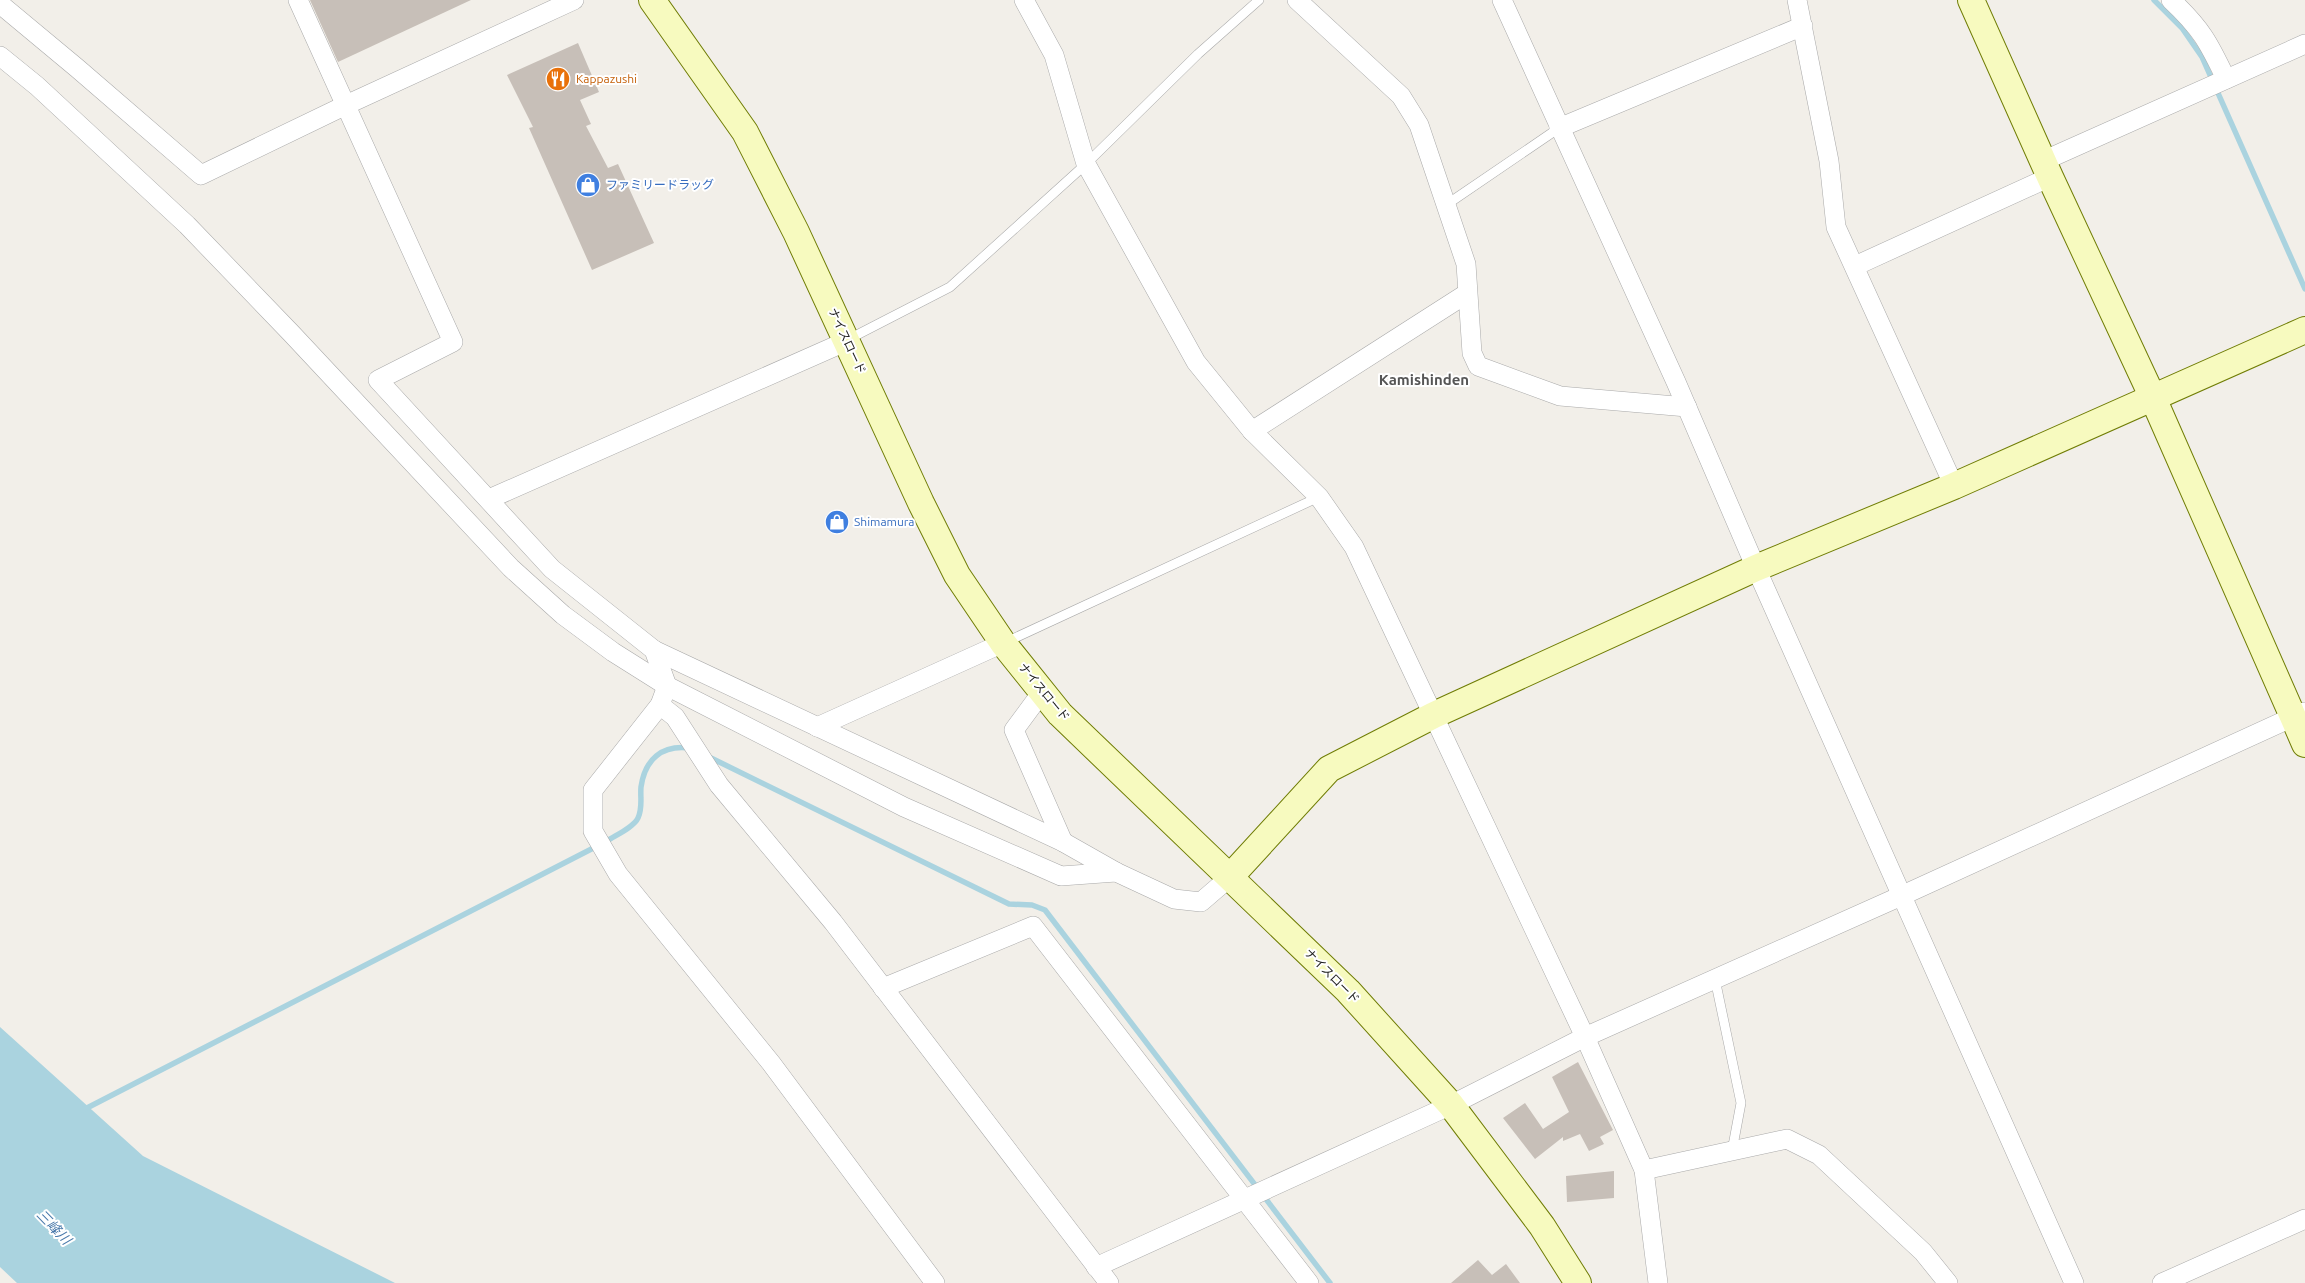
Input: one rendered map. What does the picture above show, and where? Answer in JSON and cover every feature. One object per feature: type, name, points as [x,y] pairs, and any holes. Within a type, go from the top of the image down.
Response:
[{"type":"street","points":[[298,0],[453,342],[378,380],[552,569],[654,650],[1063,842],[1116,872],[1174,899],[1201,902],[1230,877],[1329,769],[1434,715],[1756,568],[1954,486],[2305,330]]},
{"type":"street","points":[[0,4],[78,68],[201,175],[346,105],[574,0]]},
{"type":"street","name":"ナイスロード","points":[[652,0],[745,132],[796,232],[847,340],[920,503],[957,574],[1003,643],[1060,714],[1348,990],[1451,1105],[1542,1226],[1578,1283]]},
{"type":"street","points":[[1024,0],[1054,55],[1086,164],[1196,362],[1252,431],[1319,497],[1354,547],[1585,1037],[1644,1170],[1658,1283]]},
{"type":"street","points":[[1297,0],[1401,96],[1419,125],[1466,264],[1466,294],[1472,353],[1478,366],[1560,396],[1687,406]]},
{"type":"street","points":[[1502,0],[1687,406],[1756,568],[2074,1283]]},
{"type":"street","points":[[1796,0],[1803,26],[1829,161],[1836,227],[1856,266],[1954,486]]},
{"type":"street","points":[[1971,0],[2046,169],[2299,714],[2305,744]]},
{"type":"street","points":[[2171,0],[2194,22],[2209,42],[2218,83]]},
{"type":"street","points":[[1559,128],[1803,26]]},
{"type":"street","points":[[1856,266],[2218,83],[2305,44]]},
{"type":"street","points":[[0,56],[37,86],[187,225],[292,333],[511,568],[563,615],[614,652],[667,686],[904,807],[1061,876],[1116,872]]},
{"type":"street","points":[[1252,431],[1466,294]]},
{"type":"street","points":[[489,499],[847,340]]},
{"type":"street","points":[[817,727],[1003,643]]},
{"type":"street","points":[[654,650],[667,686],[660,704],[593,790],[593,832],[618,874],[771,1063],[935,1283]]},
{"type":"street","points":[[1042,692],[1014,730],[1063,842]]},
{"type":"street","points":[[660,704],[675,717],[719,785],[833,922],[1109,1283]]},
{"type":"street","points":[[1096,1267],[1451,1105],[1585,1037],[1901,896],[2299,714]]},
{"type":"street","points":[[883,988],[1033,926],[1309,1283]]},
{"type":"street","points":[[1644,1170],[1787,1139],[1819,1155],[1923,1252],[1948,1283]]},
{"type":"street","points":[[2162,1283],[2305,1219]]},
{"type":"lane","points":[[847,340],[950,287],[1086,164],[1198,54],[1259,0]]},
{"type":"lane","points":[[1446,205],[1559,128]]},
{"type":"lane","points":[[1003,643],[1319,497]]},
{"type":"lane","points":[[1715,979],[1740,1103],[1732,1151]]},
{"type":"water","name":"三峰川","points":[[0,1027],[143,1156],[395,1283],[17,1283],[0,1267]]},
{"type":"building","points":[[310,0],[471,0],[338,62]]},
{"type":"building","points":[[578,43],[599,92],[580,100],[591,124],[586,126],[608,168],[618,164],[654,243],[592,270],[529,128],[533,127],[507,75]]},
{"type":"building","points":[[1578,1062],[1613,1130],[1600,1137],[1604,1144],[1589,1151],[1580,1134],[1563,1141],[1563,1137],[1535,1159],[1503,1118],[1525,1103],[1543,1129],[1569,1112],[1552,1077]]},
{"type":"building","points":[[1614,1171],[1614,1198],[1567,1202],[1566,1176]]},
{"type":"building","points":[[1478,1260],[1492,1275],[1506,1264],[1520,1283],[1451,1283]]},
{"type":"waterway","points":[[2154,0],[2182,28],[2202,57],[2305,289]]},
{"type":"waterway","points":[[83,1110],[607,841],[633,825],[638,818],[643,777],[646,769],[656,756],[671,749],[689,748]]},
{"type":"waterway","points":[[709,757],[1009,904],[1032,905],[1045,910],[1330,1283]]},
{"type":"place","name":"Kappazushi","points":[[558,79]]},
{"type":"place","name":"ファミリードラッグ","points":[[588,185]]},
{"type":"place","name":"Shimamura","points":[[837,522]]},
{"type":"district","name":"Kamishinden","points":[[1424,380]]}]
